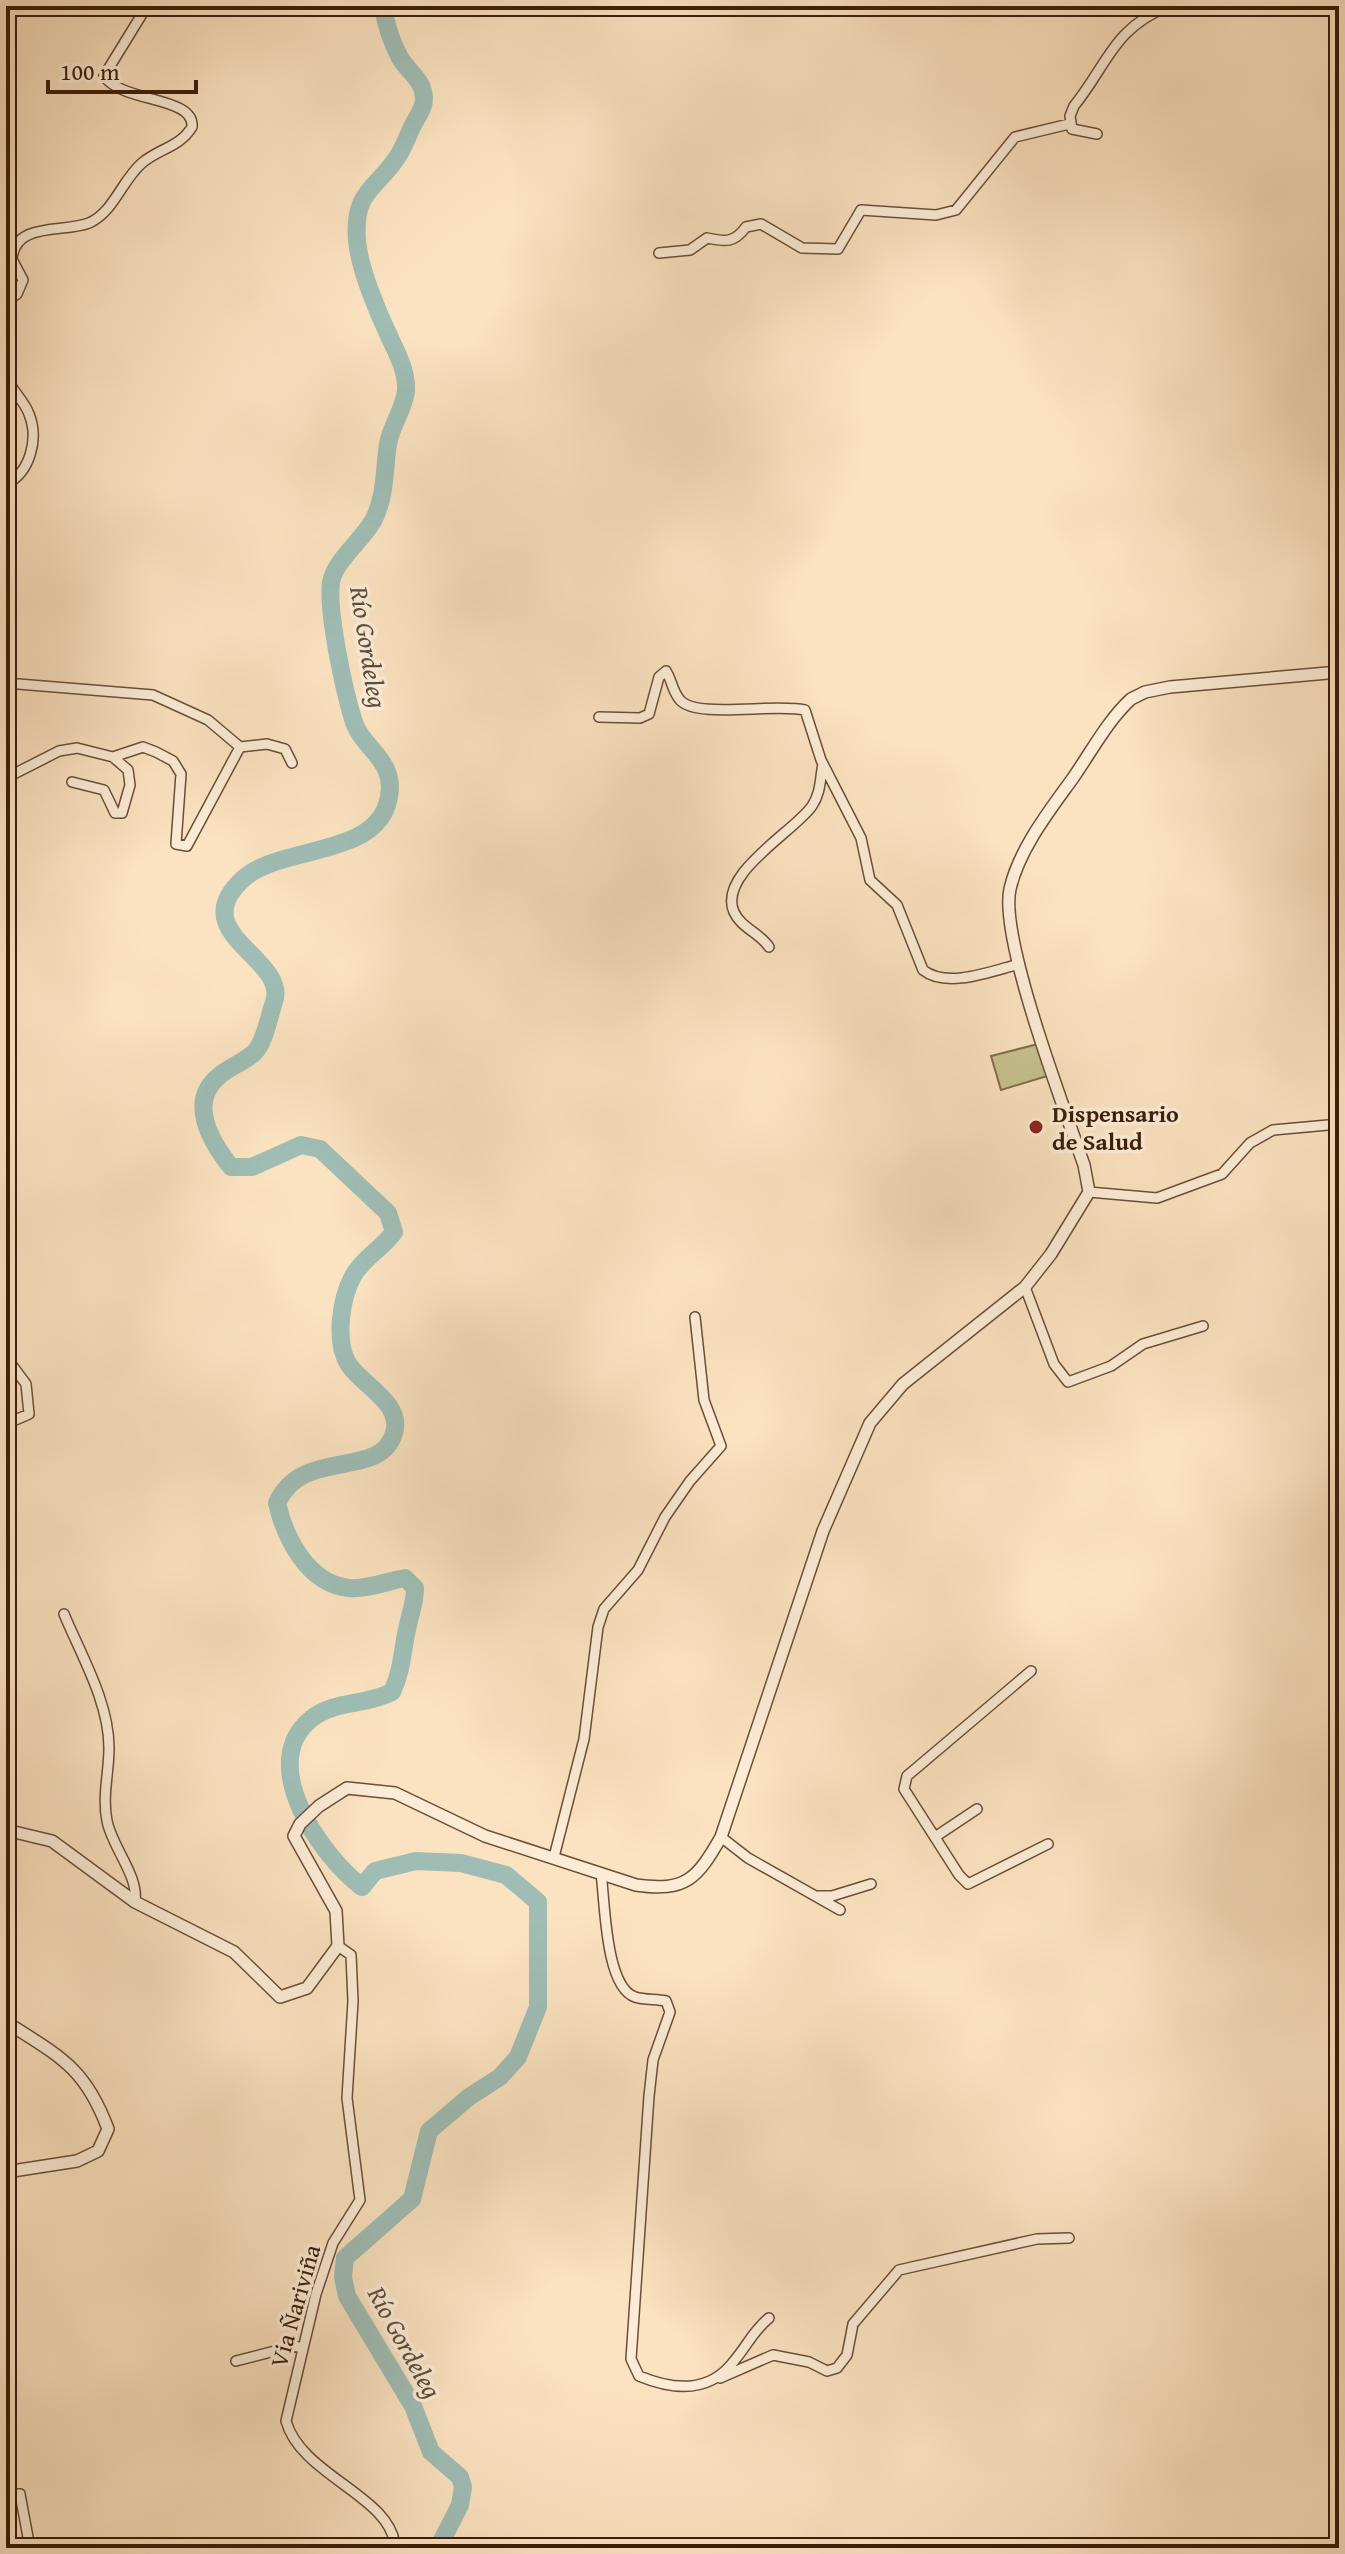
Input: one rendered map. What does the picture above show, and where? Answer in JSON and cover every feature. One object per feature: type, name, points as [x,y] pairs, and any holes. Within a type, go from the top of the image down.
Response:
[{"type":"street","points":[[6,302],[17,294],[23,280],[12,259],[17,244],[35,232],[94,221],[106,211],[143,161],[174,145],[192,127],[192,118],[184,109],[149,101],[111,84],[104,76],[147,6]]},
{"type":"street","points":[[1069,124],[1074,106],[1115,43],[1137,22],[1169,6]]},
{"type":"street","points":[[1069,124],[1077,133],[1097,134]]},
{"type":"street","points":[[659,253],[690,250],[707,238],[727,242],[738,237],[746,227],[761,224],[802,248],[838,249],[861,210],[936,215],[956,210],[1015,137],[1069,124]]},
{"type":"street","points":[[6,376],[29,414],[32,432],[29,466],[21,476],[6,484]]},
{"type":"street","points":[[599,717],[640,718],[649,714],[659,677],[666,671],[679,700],[695,710],[760,706],[805,710],[823,764],[861,838],[870,880],[897,905],[923,970],[929,975],[963,977],[1019,964]]},
{"type":"street","points":[[6,1830],[52,1841],[135,1902],[234,1952],[280,1997],[307,1988],[338,1946],[336,1911],[294,1836],[300,1824],[347,1788],[395,1793],[485,1836],[636,1885],[675,1887],[692,1879],[705,1865],[721,1837],[823,1531],[870,1423],[903,1384],[1025,1287],[1051,1254],[1089,1192],[1084,1165],[1019,964],[1009,917],[1010,891],[1017,869],[1049,812],[1123,707],[1145,692],[1170,687],[1339,672]]},
{"type":"street","points":[[6,683],[153,695],[208,720],[240,747],[267,744],[285,749],[292,763]]},
{"type":"street","points":[[113,757],[143,747],[173,761],[181,774],[175,822],[176,844],[182,847],[187,846],[240,747]]},
{"type":"street","points":[[6,778],[68,749],[77,748],[113,757],[128,770],[130,785],[122,813],[115,813],[104,790],[72,782]]},
{"type":"street","points":[[769,947],[763,937],[740,920],[733,910],[733,897],[747,868],[812,806],[820,788],[823,764]]},
{"type":"street","points":[[6,874],[6,893]]},
{"type":"street","points":[[1089,1192],[1157,1198],[1222,1174],[1250,1143],[1273,1130],[1339,1124]]},
{"type":"street","points":[[1025,1287],[1054,1364],[1068,1382],[1111,1366],[1143,1344],[1203,1326]]},
{"type":"street","points":[[554,1857],[584,1739],[598,1627],[604,1609],[638,1570],[665,1517],[690,1481],[721,1446],[704,1400],[695,1317]]},
{"type":"street","points":[[6,1357],[26,1384],[29,1414],[6,1424]]},
{"type":"street","points":[[64,1614],[98,1695],[109,1747],[105,1784],[107,1824],[127,1872],[135,1902]]},
{"type":"street","points":[[1031,1671],[907,1776],[904,1789],[959,1875],[968,1884],[1048,1844]]},
{"type":"street","points":[[935,1837],[977,1809]]},
{"type":"street","points":[[721,1837],[840,1910]]},
{"type":"street","points":[[601,1873],[611,1964],[617,1979],[635,1997],[666,2001],[670,2012],[651,2075],[631,2359],[639,2376],[665,2387],[689,2387],[739,2373],[773,2355],[809,2362],[827,2371],[837,2368],[847,2355],[853,2324],[899,2270],[1037,2239],[1069,2238]]},
{"type":"street","points":[[814,1896],[832,1896],[871,1884]]},
{"type":"street","name":"Via Ñariviña","points":[[338,1946],[351,1955],[353,2001],[347,2098],[360,2200],[333,2243],[286,2421],[291,2439],[305,2457],[377,2513],[395,2538],[395,2548]]},
{"type":"street","points":[[6,2022],[65,2061],[95,2094],[108,2129],[98,2151],[77,2161],[6,2172]]},
{"type":"street","points":[[716,2379],[769,2318]]},
{"type":"street","points":[[236,2361],[294,2346],[303,2348]]},
{"type":"street","points":[[6,2494],[20,2494],[30,2548]]},
{"type":"shaded area","points":[[1038,1044],[1047,1076],[1001,1090],[991,1056]]},
{"type":"waterway","name":"Río Gordeleg","points":[[383,6],[394,46],[422,87],[424,102],[398,156],[363,200],[357,223],[357,240],[361,264],[401,364],[406,391],[390,437],[378,510],[369,527],[338,566],[331,582],[330,595],[337,650],[353,719],[357,730],[385,766],[390,790],[387,805],[377,822],[362,834],[343,843],[259,868],[243,879],[228,898],[225,915],[230,930],[267,972],[275,986],[274,1002],[258,1048],[210,1086],[203,1110],[210,1134],[231,1167],[252,1167],[301,1145],[320,1149],[388,1213],[394,1232],[353,1276],[345,1296],[341,1320],[344,1355],[349,1365],[380,1395],[393,1413],[394,1433],[386,1447],[373,1456],[304,1475],[289,1486],[277,1503],[292,1544],[310,1569],[322,1578],[349,1588],[369,1587],[405,1578],[415,1588],[414,1598],[392,1692],[320,1713],[296,1738],[290,1760],[292,1784],[300,1808],[329,1854],[362,1887],[375,1871],[416,1861],[461,1863],[506,1875],[538,1902],[538,2007],[518,2057],[500,2077],[469,2097],[429,2131],[412,2199],[345,2258],[343,2277],[347,2296],[413,2406],[431,2452],[460,2477],[463,2487],[460,2505],[438,2548]]},
{"type":"place","name":"Dispensario de Salud","points":[[1036,1127]]}]
